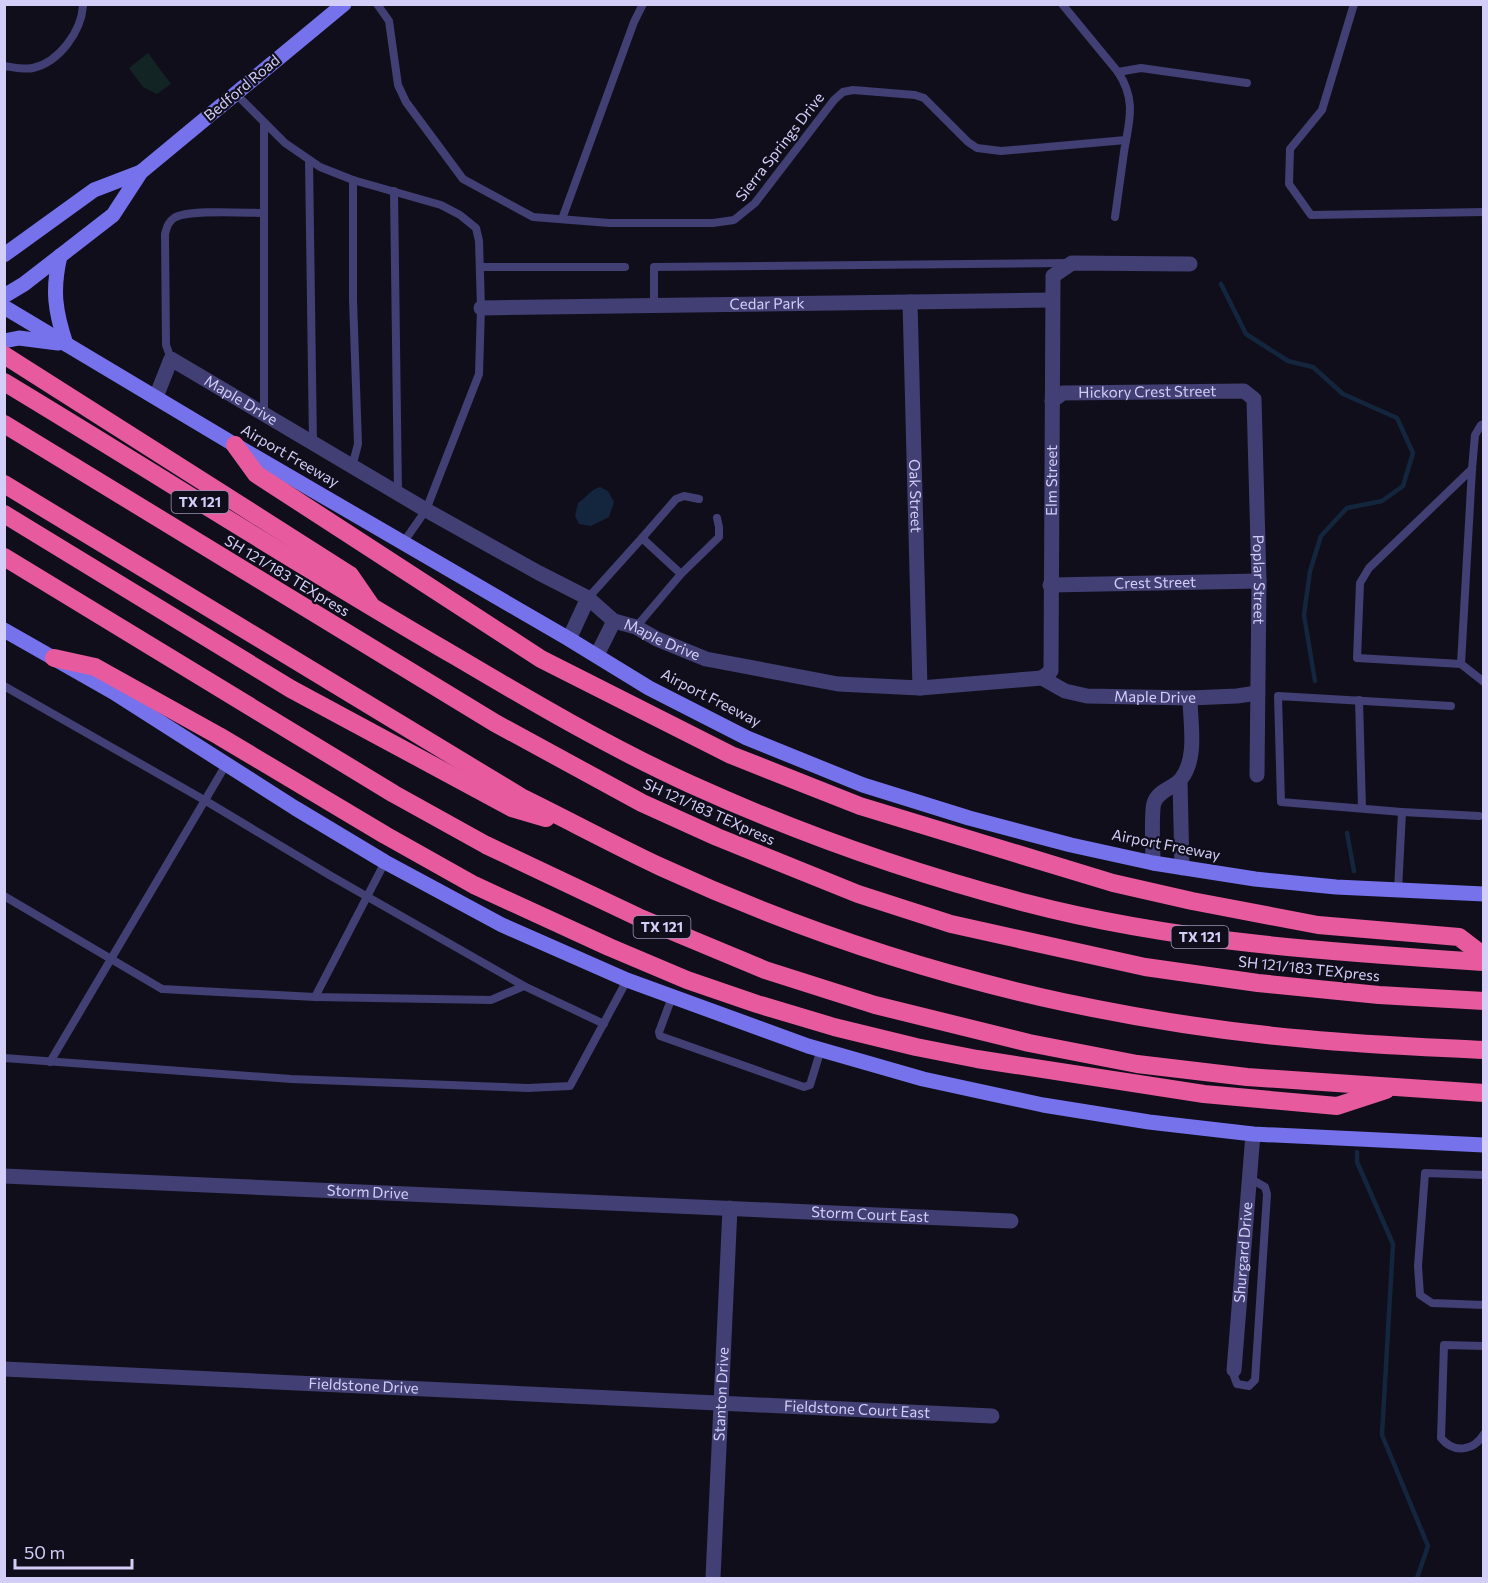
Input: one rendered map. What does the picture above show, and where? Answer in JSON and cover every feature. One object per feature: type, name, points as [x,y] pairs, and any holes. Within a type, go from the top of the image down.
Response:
[{"type":"highway","points":[[4,354],[350,575],[375,610]]},
{"type":"highway","name":"TX 121","points":[[4,382],[375,610],[593,735],[687,783],[790,827],[923,873],[1038,906],[1108,921],[1206,938],[1341,953],[1484,962]]},
{"type":"highway","name":"SH 121/183 TEXpress","points":[[4,424],[495,723],[566,763],[642,803],[717,837],[858,894],[951,924],[1145,967],[1280,986],[1484,1001]]},
{"type":"highway","points":[[235,445],[256,474],[541,659],[731,755],[860,806],[1113,883],[1318,925],[1458,936],[1484,956]]},
{"type":"highway","points":[[4,484],[521,797],[587,831],[740,901],[817,930],[989,984],[1129,1015],[1225,1030],[1306,1039],[1484,1050]]},
{"type":"highway","points":[[4,514],[291,689],[395,747],[512,808],[587,831]]},
{"type":"highway","name":"TX 121","points":[[4,557],[394,794],[486,845],[638,917],[765,970],[875,1005],[1029,1043],[1126,1062],[1247,1077],[1484,1093]]},
{"type":"highway","points":[[54,658],[95,667],[219,736],[474,885],[638,960],[757,1004],[834,1027],[927,1049],[977,1059],[1204,1094],[1337,1106],[1396,1087]]},
{"type":"main road","name":"Bedford Road","points":[[4,296],[24,284],[113,215],[141,172],[236,94],[324,10],[344,4]]},
{"type":"main road","name":"Bedford Road","points":[[4,255],[94,190],[141,172]]},
{"type":"main road","points":[[4,341],[19,338],[66,344],[56,315],[56,274],[60,256]]},
{"type":"main road","name":"Airport Freeway","points":[[4,307],[235,445],[597,655],[649,688],[747,738],[863,784],[969,818],[1071,845],[1153,863],[1254,879],[1484,894]]},
{"type":"main road","points":[[4,630],[113,692],[295,808],[385,862],[502,925],[627,980],[821,1049],[923,1079],[1043,1105],[1149,1122],[1253,1134],[1484,1145]]},
{"type":"street","points":[[1072,263],[1190,264]]},
{"type":"street","name":"Elm Street","points":[[1042,678],[1051,671],[1053,276],[1072,263]]},
{"type":"street","name":"Cedar Park","points":[[481,308],[1052,300]]},
{"type":"street","name":"Oak Street","points":[[910,302],[920,688]]},
{"type":"street","name":"Maple Drive","points":[[171,359],[398,494],[588,598],[614,621],[636,627],[657,639],[706,659],[838,684],[920,688],[1042,678],[1065,691],[1087,696],[1190,698],[1257,693]]},
{"type":"street","points":[[156,397],[171,359]]},
{"type":"street","name":"Hickory Crest Street","points":[[1052,401],[1063,393],[1244,391]]},
{"type":"street","name":"Poplar Street","points":[[1244,391],[1254,399],[1259,581],[1257,775]]},
{"type":"street","name":"Crest Street","points":[[1050,585],[1259,581]]},
{"type":"street","points":[[569,639],[588,598]]},
{"type":"street","points":[[597,655],[614,621]]},
{"type":"street","points":[[1153,863],[1154,802],[1163,791],[1180,781],[1187,770],[1191,753],[1190,698]]},
{"type":"street","points":[[1180,781],[1182,868]]},
{"type":"street","name":"Shurgard Drive","points":[[1234,1370],[1253,1134]]},
{"type":"street","name":"Storm Drive","points":[[4,1176],[730,1208]]},
{"type":"street","name":"Storm Court East","points":[[730,1208],[1011,1221]]},
{"type":"street","name":"Stanton Drive","points":[[713,1578],[730,1208]]},
{"type":"street","name":"Fieldstone Drive","points":[[4,1369],[722,1402]]},
{"type":"street","name":"Fieldstone Court East","points":[[722,1402],[992,1416]]},
{"type":"lane","points":[[4,66],[30,68],[48,62],[66,46],[82,18],[82,4]]},
{"type":"lane","name":"Sierra Springs Drive","points":[[377,4],[389,21],[398,85],[406,102],[463,179],[533,217],[609,223],[713,223],[734,220],[755,203],[834,99],[843,92],[853,90],[915,95],[924,98],[968,142],[977,148],[1001,152],[1126,140]]},
{"type":"lane","points":[[562,219],[634,22],[643,4]]},
{"type":"lane","points":[[1062,4],[1118,72],[1126,84],[1129,95],[1131,120],[1115,217]]},
{"type":"lane","points":[[1354,4],[1322,110],[1290,149],[1289,184],[1311,215],[1484,212]]},
{"type":"lane","points":[[1118,72],[1142,68],[1247,83]]},
{"type":"lane","points":[[236,94],[285,142],[320,167],[353,180],[441,205],[460,215],[476,228],[479,241],[481,308],[479,374],[426,510],[403,543]]},
{"type":"lane","points":[[264,123],[264,413]]},
{"type":"lane","points":[[309,160],[313,444]]},
{"type":"lane","points":[[352,467],[358,444],[353,300],[353,180]]},
{"type":"lane","points":[[394,192],[398,494]]},
{"type":"lane","points":[[171,359],[166,345],[165,234],[168,223],[176,216],[189,213],[264,213]]},
{"type":"lane","points":[[654,306],[654,267],[1072,263]]},
{"type":"lane","points":[[480,267],[625,267]]},
{"type":"lane","points":[[1461,664],[1475,435],[1484,424]]},
{"type":"lane","points":[[1472,469],[1369,568],[1360,583],[1357,658],[1461,664],[1484,682]]},
{"type":"lane","points":[[588,598],[676,499],[684,496],[699,499]]},
{"type":"lane","points":[[636,627],[681,574],[719,537],[717,518]]},
{"type":"lane","points":[[642,538],[681,574]]},
{"type":"lane","points":[[4,686],[524,986],[604,1024]]},
{"type":"lane","points":[[1452,706],[1278,696],[1281,801],[1402,812],[1479,816]]},
{"type":"lane","points":[[1359,700],[1362,808]]},
{"type":"lane","points":[[50,1062],[227,763]]},
{"type":"lane","points":[[1398,890],[1402,812]]},
{"type":"lane","points":[[315,997],[385,862]]},
{"type":"lane","points":[[4,896],[162,989],[315,997],[491,1000],[524,986]]},
{"type":"lane","points":[[4,1058],[291,1079],[528,1088],[570,1086],[627,980]]},
{"type":"lane","points":[[672,996],[659,1032],[660,1036],[693,1048],[804,1087],[810,1085],[821,1049]]},
{"type":"lane","points":[[1484,1175],[1425,1173],[1418,1266],[1419,1295],[1432,1303],[1484,1305]]},
{"type":"lane","points":[[1234,1370],[1237,1384],[1249,1386],[1255,1380],[1267,1194],[1265,1187],[1249,1178]]},
{"type":"lane","points":[[1484,1346],[1444,1345],[1441,1438],[1446,1444],[1456,1449],[1469,1448],[1478,1443],[1484,1434]]},
{"type":"shaded area","points":[[148,53],[171,84],[157,94],[143,87],[129,68]]},
{"type":"water","points":[[600,487],[608,491],[614,502],[609,517],[591,526],[579,524],[575,516],[578,503]]},
{"type":"waterway","points":[[1221,284],[1246,334],[1288,361],[1313,367],[1343,394],[1397,418],[1413,453],[1403,486],[1382,501],[1347,508],[1321,536],[1310,571],[1304,615],[1315,681]]},
{"type":"waterway","points":[[1347,833],[1354,871]]},
{"type":"waterway","points":[[1357,1152],[1357,1162],[1393,1244],[1382,1435],[1428,1546],[1417,1578]]}]
